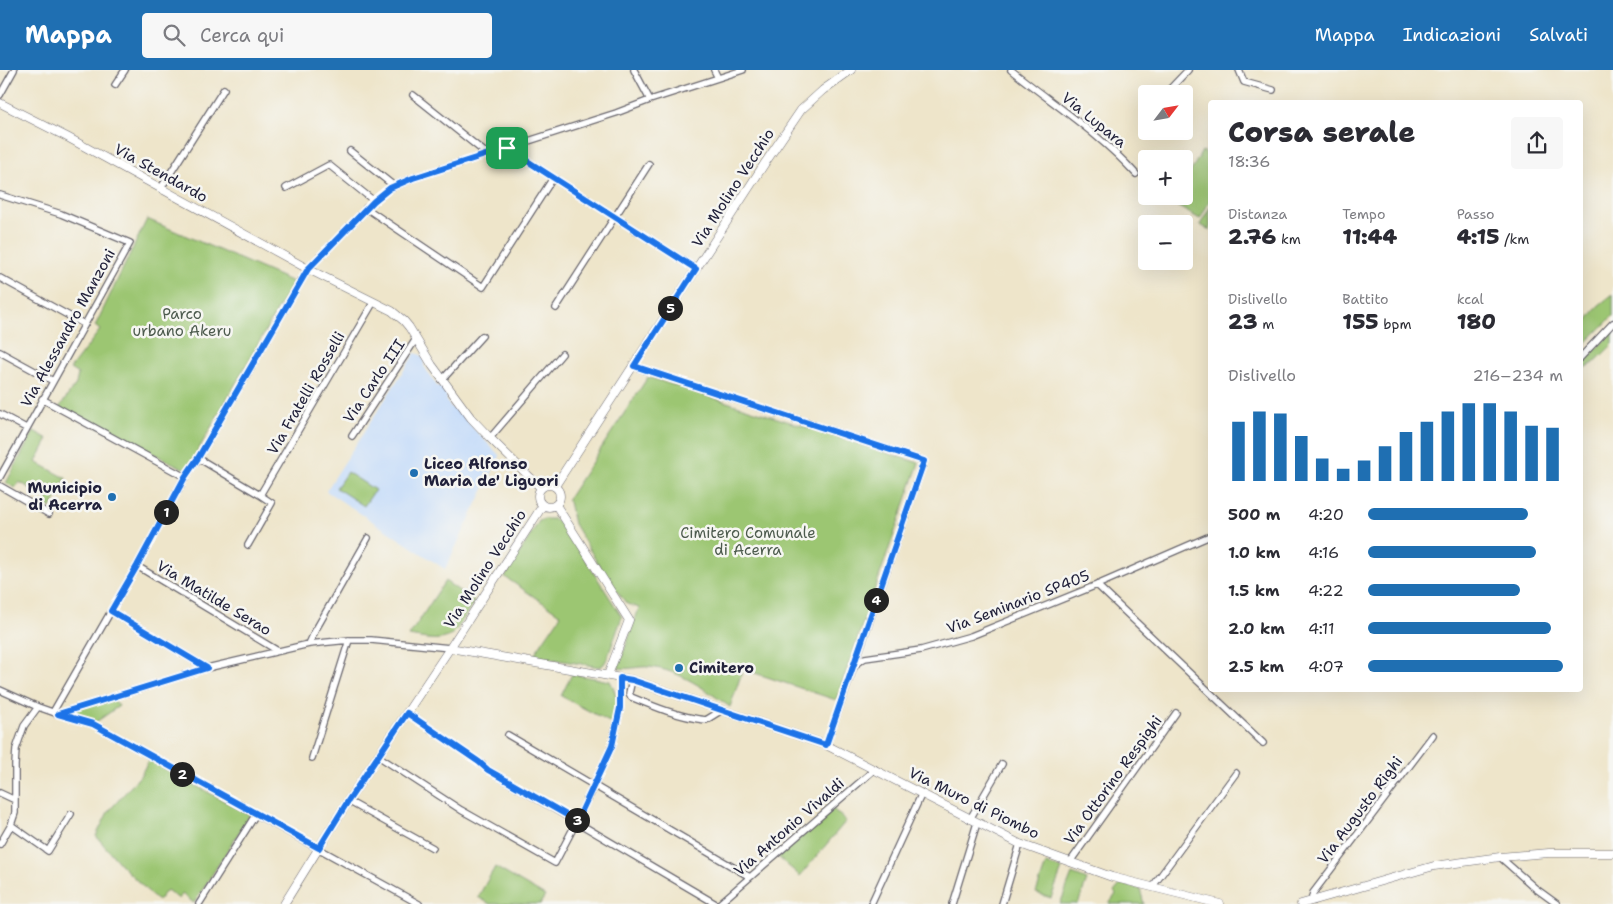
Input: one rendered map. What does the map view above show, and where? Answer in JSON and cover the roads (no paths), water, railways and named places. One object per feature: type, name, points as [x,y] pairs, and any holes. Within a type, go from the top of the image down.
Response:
[{"type":"street","points":[[0,95],[14,70]]},
{"type":"street","points":[[115,85],[125,70]]},
{"type":"street","points":[[634,70],[650,100]]},
{"type":"street","points":[[714,70],[718,78]]},
{"type":"street","points":[[56,713],[185,477],[198,458],[308,269],[366,208],[394,186],[413,178],[743,70]]},
{"type":"street","name":"Via Molino Vecchio","points":[[555,486],[801,110],[822,90],[851,70]]},
{"type":"street","name":"Via Lupara","points":[[1011,70],[1091,131],[1136,174]]},
{"type":"street","points":[[1174,85],[1188,70]]},
{"type":"street","points":[[1239,70],[1244,82],[1273,90]]},
{"type":"street","points":[[161,188],[224,89]]},
{"type":"street","points":[[412,95],[487,154]]},
{"type":"street","name":"Via Stendardo","points":[[0,103],[67,137],[308,269],[392,311],[404,321],[442,380],[471,418],[542,488]]},
{"type":"street","points":[[507,148],[696,269]]},
{"type":"street","points":[[350,151],[394,186]]},
{"type":"street","points":[[556,308],[616,218],[649,164]]},
{"type":"street","points":[[286,188],[329,165],[374,201]]},
{"type":"street","points":[[366,208],[483,287],[553,178]]},
{"type":"street","name":"Via Alessandro Manzoni","points":[[0,195],[61,214],[130,243],[0,477]]},
{"type":"street","points":[[0,278],[84,324]]},
{"type":"street","name":"Via Fratelli Rosselli","points":[[260,495],[373,303]]},
{"type":"street","points":[[1583,355],[1613,323]]},
{"type":"street","points":[[442,380],[482,336]]},
{"type":"street","name":"Via Carlo III","points":[[352,436],[416,339]]},
{"type":"street","points":[[0,352],[53,381]]},
{"type":"street","points":[[490,438],[562,354]]},
{"type":"street","points":[[634,366],[924,461],[826,745]]},
{"type":"street","points":[[42,400],[185,477]]},
{"type":"street","points":[[0,414],[26,428]]},
{"type":"street","points":[[198,458],[272,503],[248,545]]},
{"type":"street","points":[[548,485],[555,486],[558,488],[560,495],[558,502],[556,505],[549,507],[543,505],[538,498],[539,491],[548,485]]},
{"type":"street","points":[[0,486],[49,514]]},
{"type":"street","name":"Via Molino Vecchio","points":[[284,904],[348,801],[543,505]]},
{"type":"street","points":[[556,505],[629,620],[608,675]]},
{"type":"street","name":"Via Seminario SP405","points":[[853,669],[858,662],[865,658],[921,650],[971,636],[1097,585],[1208,537]]},
{"type":"street","points":[[309,644],[368,538]]},
{"type":"street","name":"Via Matilde Serao","points":[[137,566],[278,651]]},
{"type":"street","points":[[1097,585],[1208,691]]},
{"type":"street","points":[[111,611],[207,668]]},
{"type":"street","points":[[312,758],[349,640]]},
{"type":"street","points":[[56,713],[207,668],[309,644],[371,640],[450,648]]},
{"type":"street","name":"Via Muro di Piombo","points":[[450,648],[632,680],[826,745],[1020,844],[1112,877],[1220,904]]},
{"type":"street","points":[[378,756],[461,810],[555,863],[612,746],[620,708],[620,678]]},
{"type":"street","points":[[632,680],[629,693],[631,697],[668,712],[706,720],[722,710]]},
{"type":"street","points":[[0,690],[38,707],[93,724],[419,904]]},
{"type":"street","points":[[1209,692],[1263,743]]},
{"type":"street","points":[[0,844],[15,813],[14,766],[16,749],[24,726],[38,707]]},
{"type":"street","points":[[407,713],[488,770],[717,904]]},
{"type":"street","name":"Via Ottorino Respighi","points":[[1070,862],[1176,713]]},
{"type":"street","points":[[508,735],[750,877]]},
{"type":"street","name":"Via Augusto Righi","points":[[1314,901],[1313,894],[1433,735]]},
{"type":"street","points":[[970,819],[1002,764]]},
{"type":"street","name":"Via Antonio Vivaldi","points":[[717,904],[875,769]]},
{"type":"street","points":[[1153,886],[1236,773]]},
{"type":"street","points":[[0,793],[15,800]]},
{"type":"street","points":[[871,904],[922,793]]},
{"type":"street","points":[[348,801],[433,848]]},
{"type":"street","points":[[10,825],[48,851],[71,814]]},
{"type":"street","points":[[199,904],[256,814]]},
{"type":"street","points":[[952,904],[977,822]]},
{"type":"street","points":[[1010,904],[1002,903],[1020,844]]},
{"type":"street","points":[[1301,904],[1434,866],[1500,857],[1550,853],[1613,853]]},
{"type":"street","points":[[1500,857],[1535,888],[1557,904]]},
{"type":"place","name":"Liceo Alfonso Maria de' Liguori","points":[[414,473]]},
{"type":"place","name":"Municipio di Acerra","points":[[112,497]]},
{"type":"place","name":"Cimitero","points":[[679,668]]},
{"type":"park label","name":"Parco urbano Akeru","points":[[182,322]]},
{"type":"park label","name":"Cimitero Comunale di Acerra","points":[[748,542]]}]
